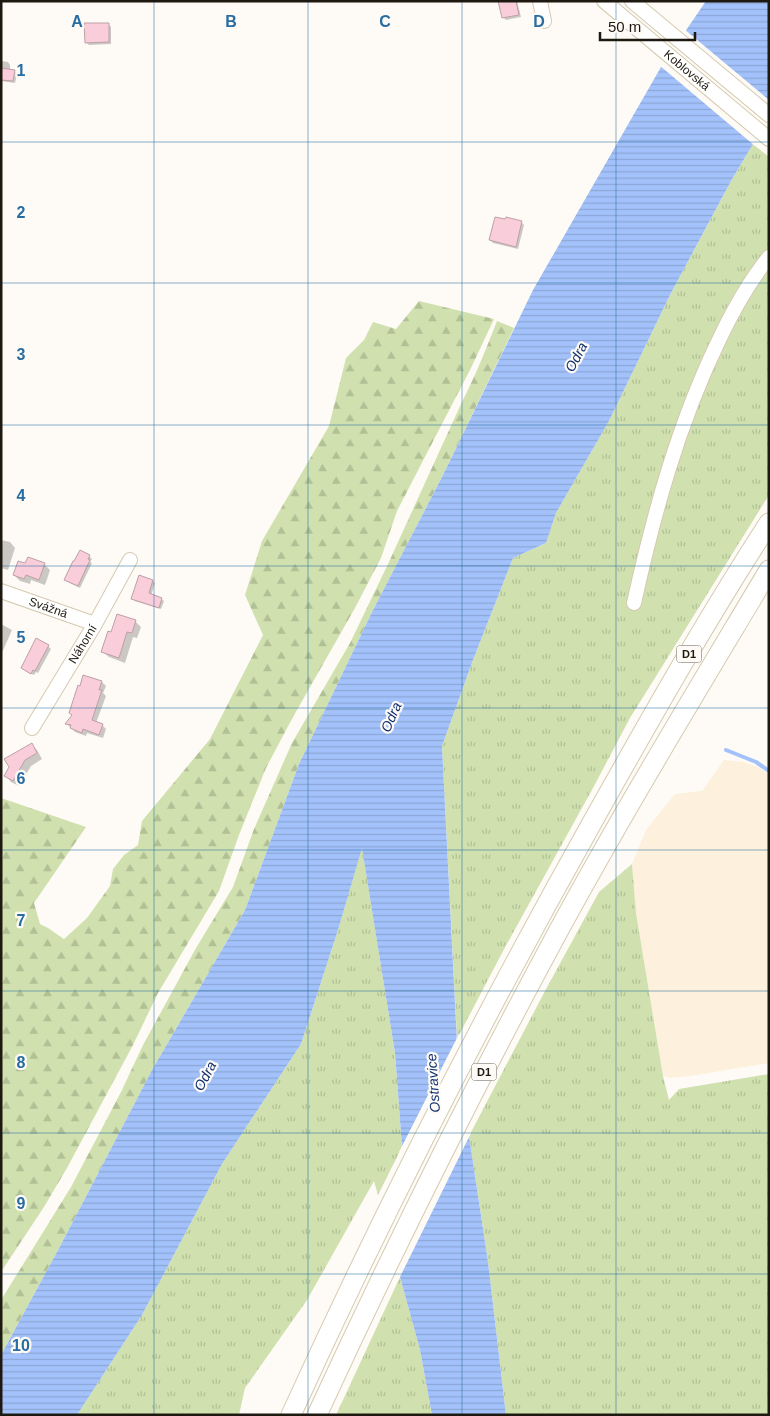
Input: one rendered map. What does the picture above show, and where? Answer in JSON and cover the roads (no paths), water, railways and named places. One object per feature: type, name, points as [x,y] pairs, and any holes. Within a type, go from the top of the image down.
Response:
[{"type":"highway","name":"D1","points":[[291,1415],[393,1200],[463,1061],[536,923],[667,691],[769,524]]},
{"type":"highway","name":"D1","points":[[317,1415],[406,1228],[484,1073],[561,928],[641,784],[769,570]]},
{"type":"street","points":[[540,1],[544,22]]},
{"type":"street","name":"Koblovská","points":[[632,1],[769,115]]},
{"type":"street","name":"Koblovská","points":[[606,4],[769,139]]},
{"type":"street","points":[[634,603],[651,529],[684,422],[708,362],[726,325],[754,277],[769,257]]},
{"type":"street","name":"Náhorní","points":[[32,728],[95,624],[130,560]]},
{"type":"street","name":"Svážná","points":[[1,591],[95,624]]},
{"type":"water","points":[[706,1],[769,1],[769,117],[731,181],[670,295],[609,421],[556,513],[546,543],[513,558],[442,746],[458,1063],[488,1262],[506,1415],[432,1415],[420,1350],[400,1277],[402,1147],[395,1053],[362,848],[301,1044],[222,1164],[142,1315],[77,1415],[1,1415],[1,1355],[152,1070],[245,910],[299,764],[372,612],[443,475],[533,290],[661,67]]},
{"type":"waterway","points":[[726,750],[756,762],[769,771]]},
{"type":"water label","name":"Odra","points":[[576,357]]},
{"type":"water label","name":"Odra","points":[[391,717]]},
{"type":"water label","name":"Odra","points":[[205,1076]]},
{"type":"water label","name":"Ostravice","points":[[433,1083]]}]
